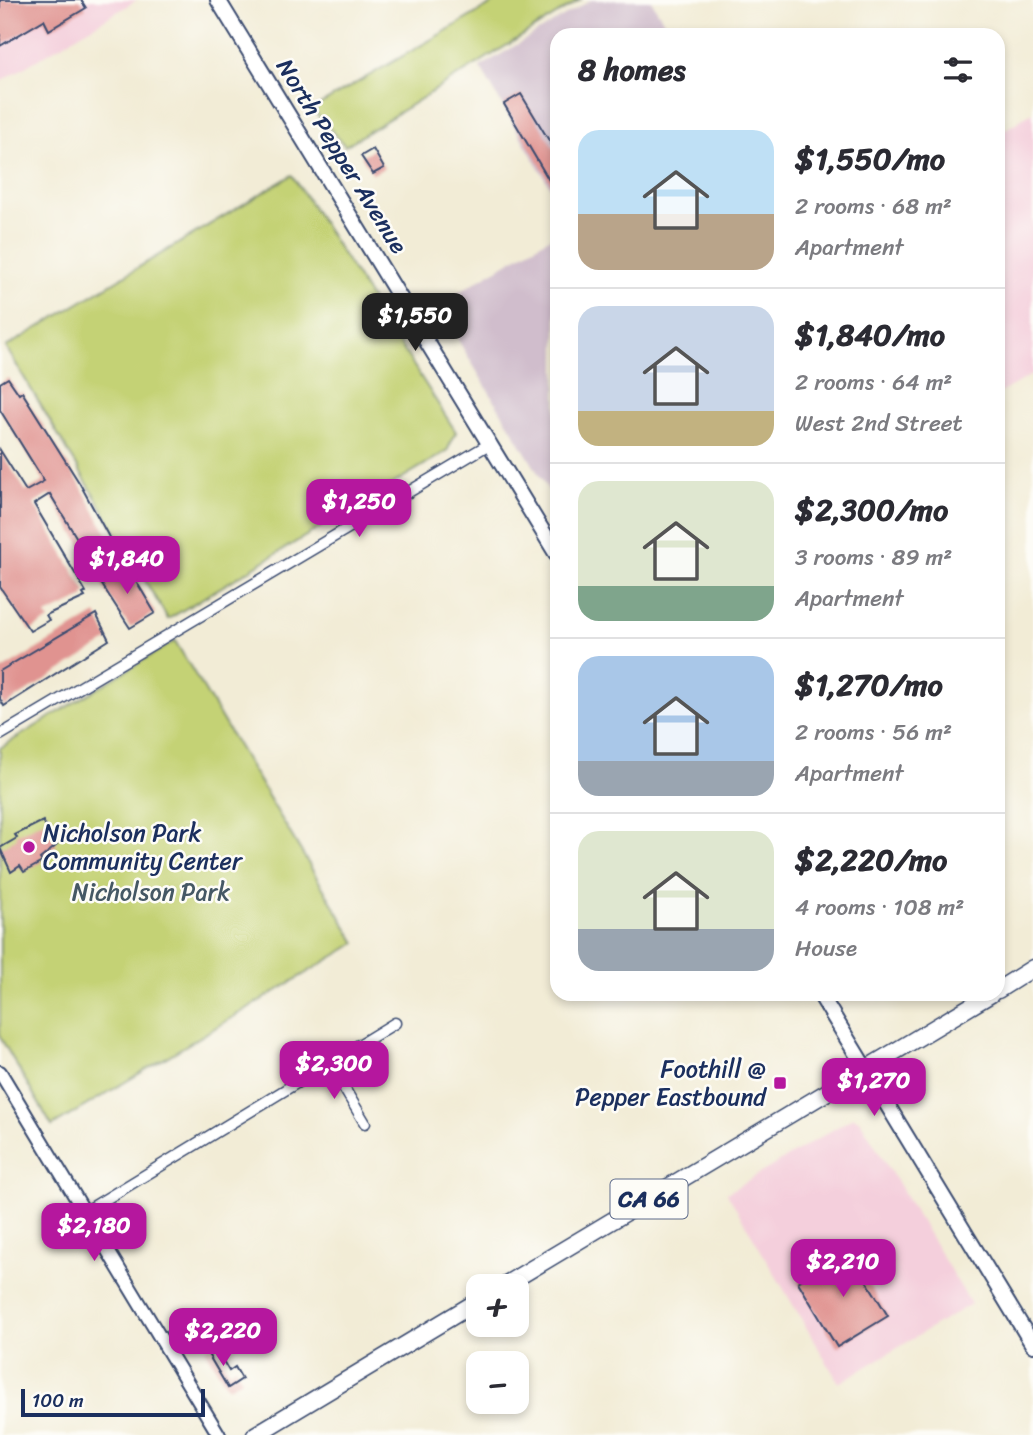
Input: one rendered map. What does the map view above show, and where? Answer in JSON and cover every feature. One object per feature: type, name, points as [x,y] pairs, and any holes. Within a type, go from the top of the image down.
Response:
[{"type":"main road","name":"North Pepper Avenue","points":[[218,0],[550,542]]},
{"type":"main road","points":[[1005,986],[1033,968]]},
{"type":"main road","points":[[824,1001],[1033,1345]]},
{"type":"main road","points":[[865,1069],[978,1001]]},
{"type":"main road","name":"CA 66","points":[[523,1274],[865,1069]]},
{"type":"main road","points":[[255,1435],[466,1308]]},
{"type":"street","points":[[0,735],[491,443]]},
{"type":"street","points":[[83,1213],[395,1023]]},
{"type":"street","points":[[329,1063],[365,1123]]},
{"type":"street","points":[[0,1072],[219,1435]]},
{"type":"shaded area","points":[[0,0],[137,0],[0,82]]},
{"type":"shaded area","points":[[591,0],[651,0],[668,28],[550,28],[550,187],[480,67]]},
{"type":"shaded area","points":[[1033,112],[1033,374],[1005,390],[1005,130]]},
{"type":"shaded area","points":[[550,238],[550,493],[437,305]]},
{"type":"shaded area","points":[[854,1117],[860,1121],[971,1304],[839,1383],[727,1193]]},
{"type":"green space","points":[[499,0],[580,0],[345,146],[312,109]]},
{"type":"green space","points":[[292,175],[456,432],[447,451],[168,619],[6,347]]},
{"type":"green space","name":"Nicholson Park","points":[[175,641],[356,943],[52,1126],[0,1037],[0,748]]},
{"type":"building","points":[[0,0],[81,0],[86,8],[49,30],[44,20],[0,46]]},
{"type":"building","points":[[521,94],[550,142],[550,182],[504,104]]},
{"type":"building","points":[[373,149],[384,168],[373,174],[361,156]]},
{"type":"building","points":[[8,378],[19,394],[22,392],[80,484],[110,539],[106,541],[113,551],[92,563],[50,494],[34,504],[86,592],[83,594],[85,597],[46,615],[49,620],[30,631],[0,587],[0,450],[26,491],[44,481],[0,410],[0,383]]},
{"type":"building","points":[[126,564],[155,613],[130,628],[99,580]]},
{"type":"building","points":[[96,614],[109,640],[4,706],[0,699],[0,671]]},
{"type":"building","name":"Nicholson Park Community Center","points":[[43,821],[57,845],[40,859],[42,862],[24,872],[20,866],[11,872],[0,848],[17,838],[15,835]]},
{"type":"building","points":[[842,1255],[852,1257],[888,1316],[837,1347],[798,1282]]},
{"type":"building","points":[[213,1344],[229,1371],[235,1367],[242,1379],[228,1388],[205,1349]]},
{"type":"place","name":"Nicholson Park Community Center","points":[[29,847]]},
{"type":"place","name":"Foothill @ Pepper Eastbound","points":[[780,1083]]}]
